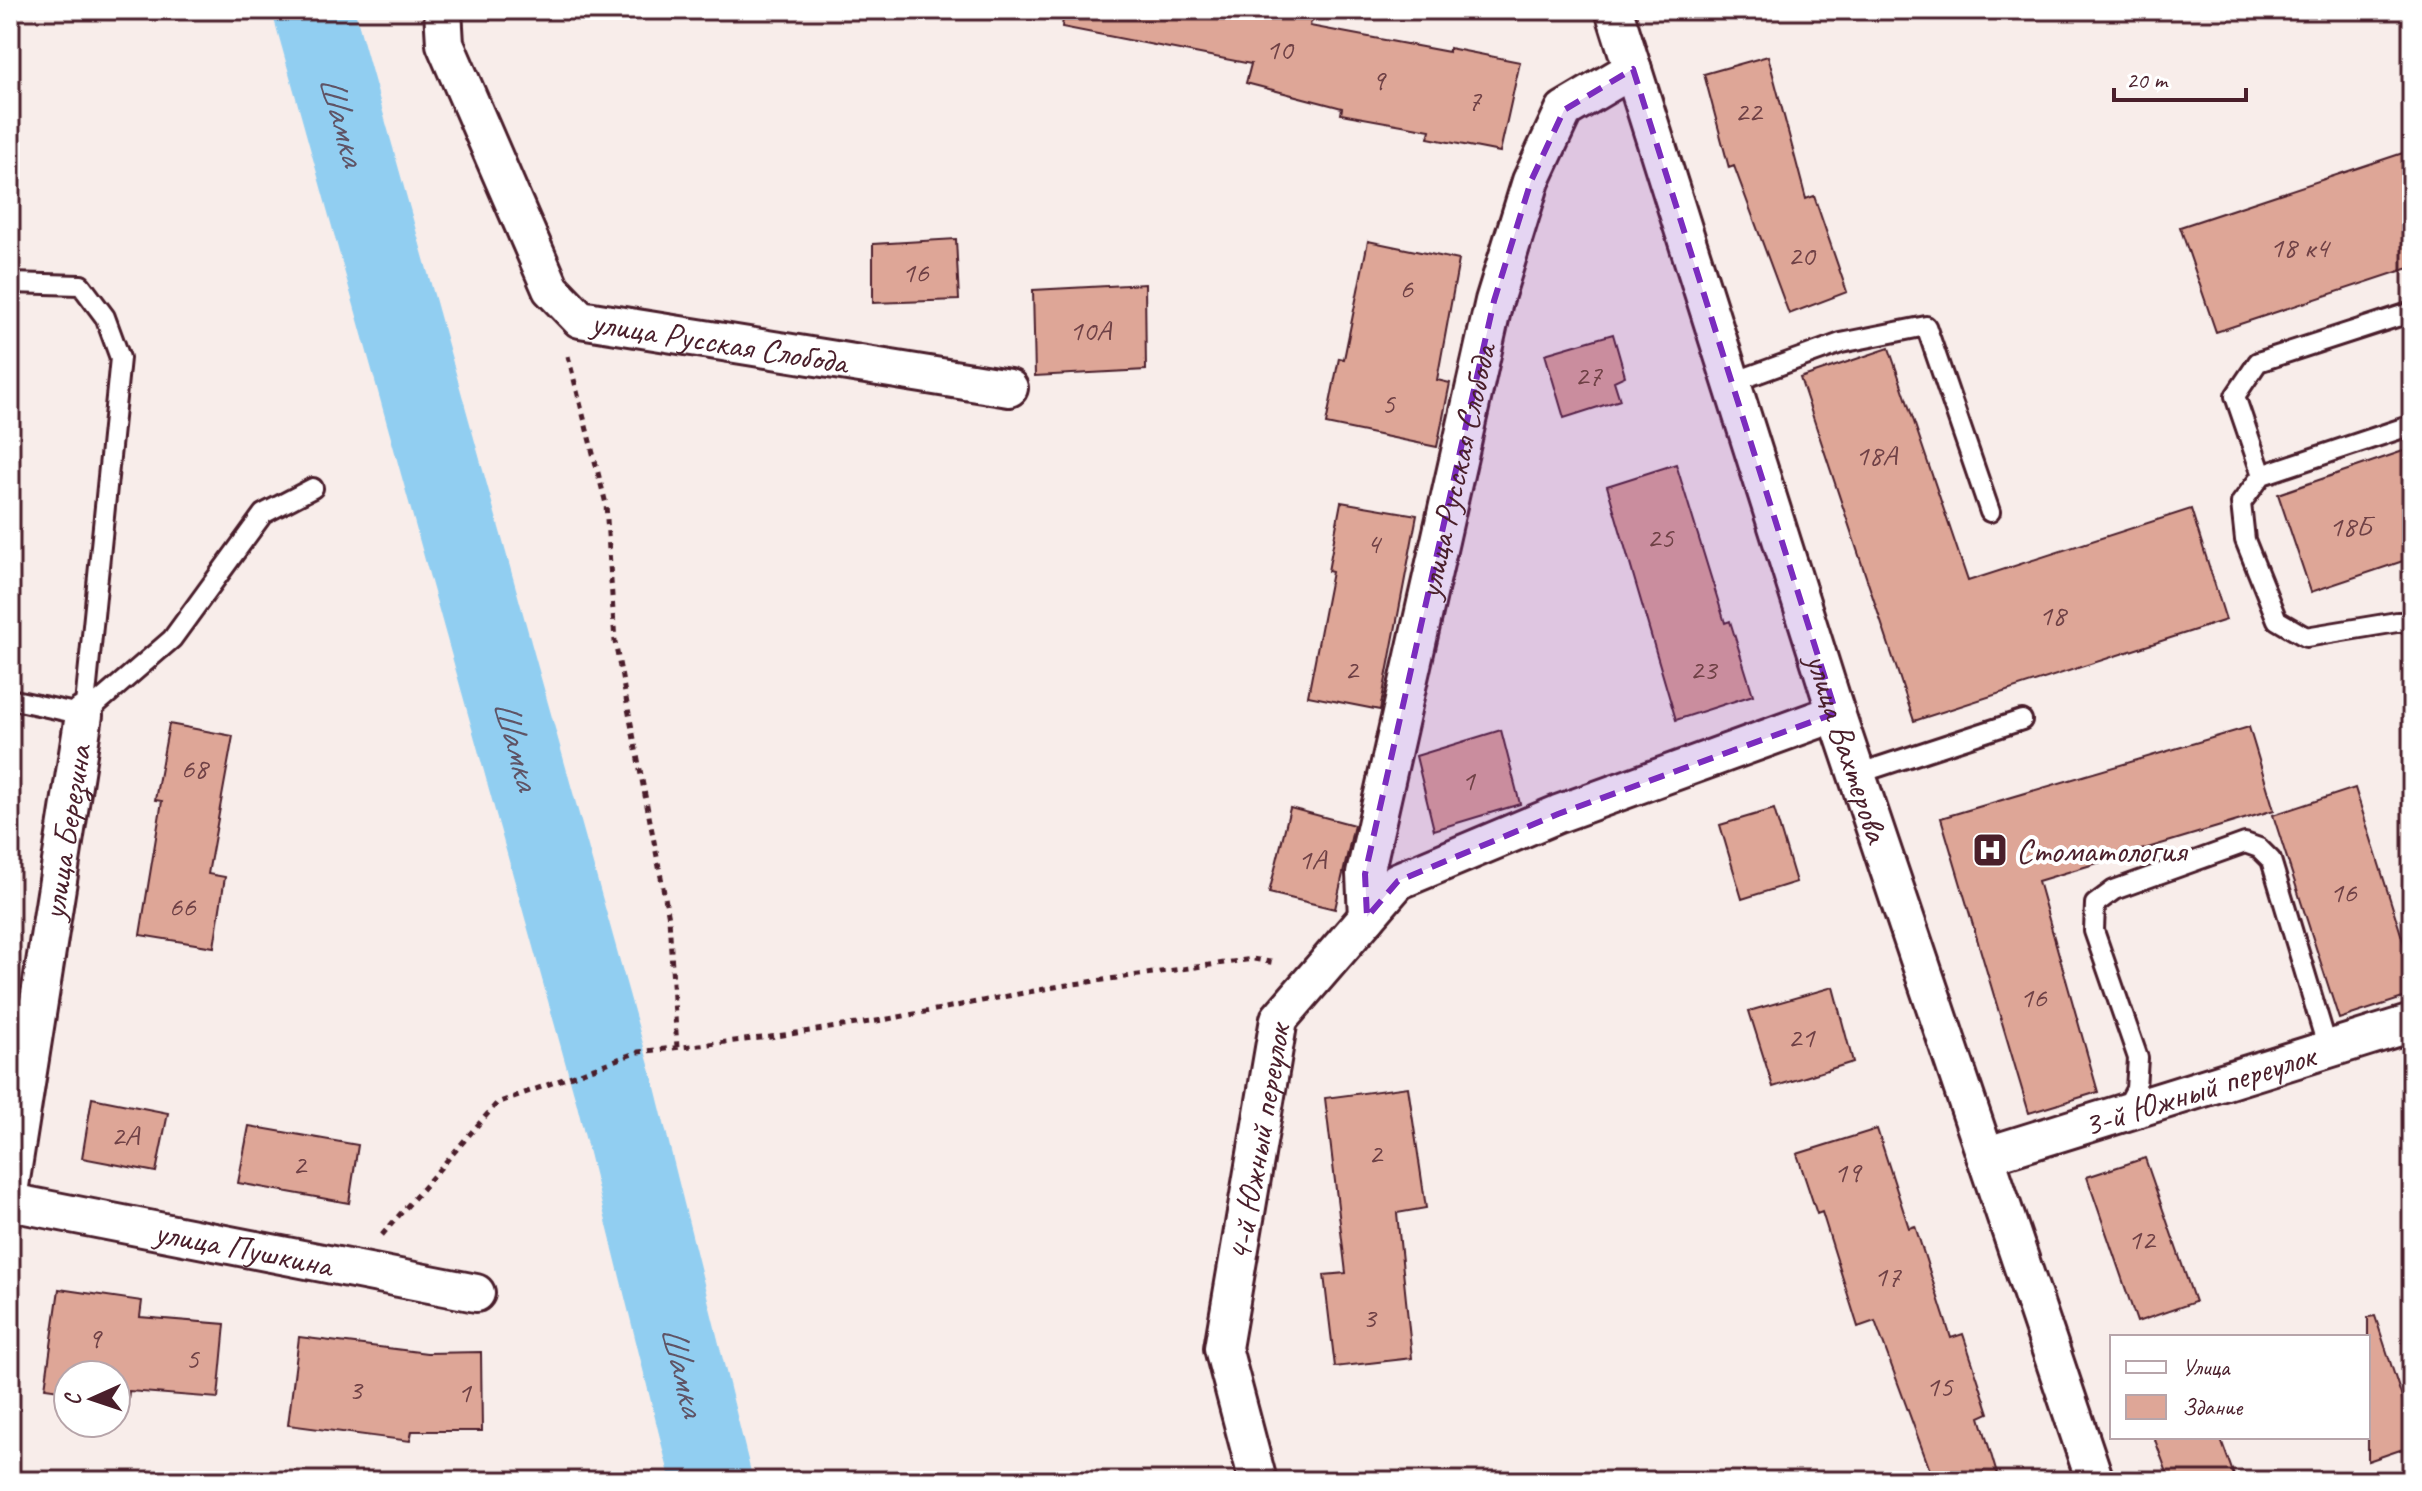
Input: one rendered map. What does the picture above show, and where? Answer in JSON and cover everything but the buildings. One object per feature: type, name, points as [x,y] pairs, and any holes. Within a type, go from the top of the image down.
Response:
[{"type":"street","name":"улица Русская Слобода","points":[[443,10],[445,44],[551,289],[580,319],[1009,388]]},
{"type":"street","name":"улица Вахтерова","points":[[1614,10],[1836,713],[2095,1481]]},
{"type":"street","name":"улица Русская Слобода","points":[[1367,917],[1365,874],[1494,301],[1531,181],[1564,110],[1633,69]]},
{"type":"street","name":"4-й Южный переулок","points":[[1258,1481],[1223,1348],[1279,1019],[1398,881],[1558,814],[1836,713]]},
{"type":"street","name":"улица Березина","points":[[10,1186],[84,715]]},
{"type":"street","name":"3-й Южный переулок","points":[[1985,1156],[2412,1023]]},
{"type":"street","name":"улица Пушкина","points":[[10,1202],[476,1293]]},
{"type":"lane","points":[[10,283],[81,285],[105,317],[120,358],[84,715]]},
{"type":"lane","points":[[2262,475],[2235,396],[2258,362],[2412,312]]},
{"type":"lane","points":[[1731,383],[1841,343],[1926,326],[1990,512]]},
{"type":"lane","points":[[2412,425],[2262,475],[2241,503],[2245,540],[2277,620],[2306,637],[2412,622]]},
{"type":"lane","points":[[84,715],[172,639],[263,514],[313,488]]},
{"type":"lane","points":[[10,699],[84,715]]},
{"type":"lane","points":[[1857,774],[2022,720]]},
{"type":"lane","points":[[2124,1113],[2136,1089],[2138,1058],[2094,931],[2095,904],[2114,890],[2245,843],[2259,848],[2271,860],[2328,1049]]},
{"type":"path","points":[[566,351],[606,504],[615,642],[669,918],[677,1048]]},
{"type":"path","points":[[353,1269],[497,1103],[638,1052],[869,1023],[1060,986],[1253,959],[1321,970]]},
{"type":"highlighted area","points":[[1633,69],[1836,713],[1558,814],[1398,881],[1367,917],[1365,874],[1494,301],[1531,181],[1564,110]]},
{"type":"waterway","name":"Шамка","points":[[313,10],[615,1092],[712,1481]]},
{"type":"place","name":"Стоматология","points":[[1990,850]]}]
